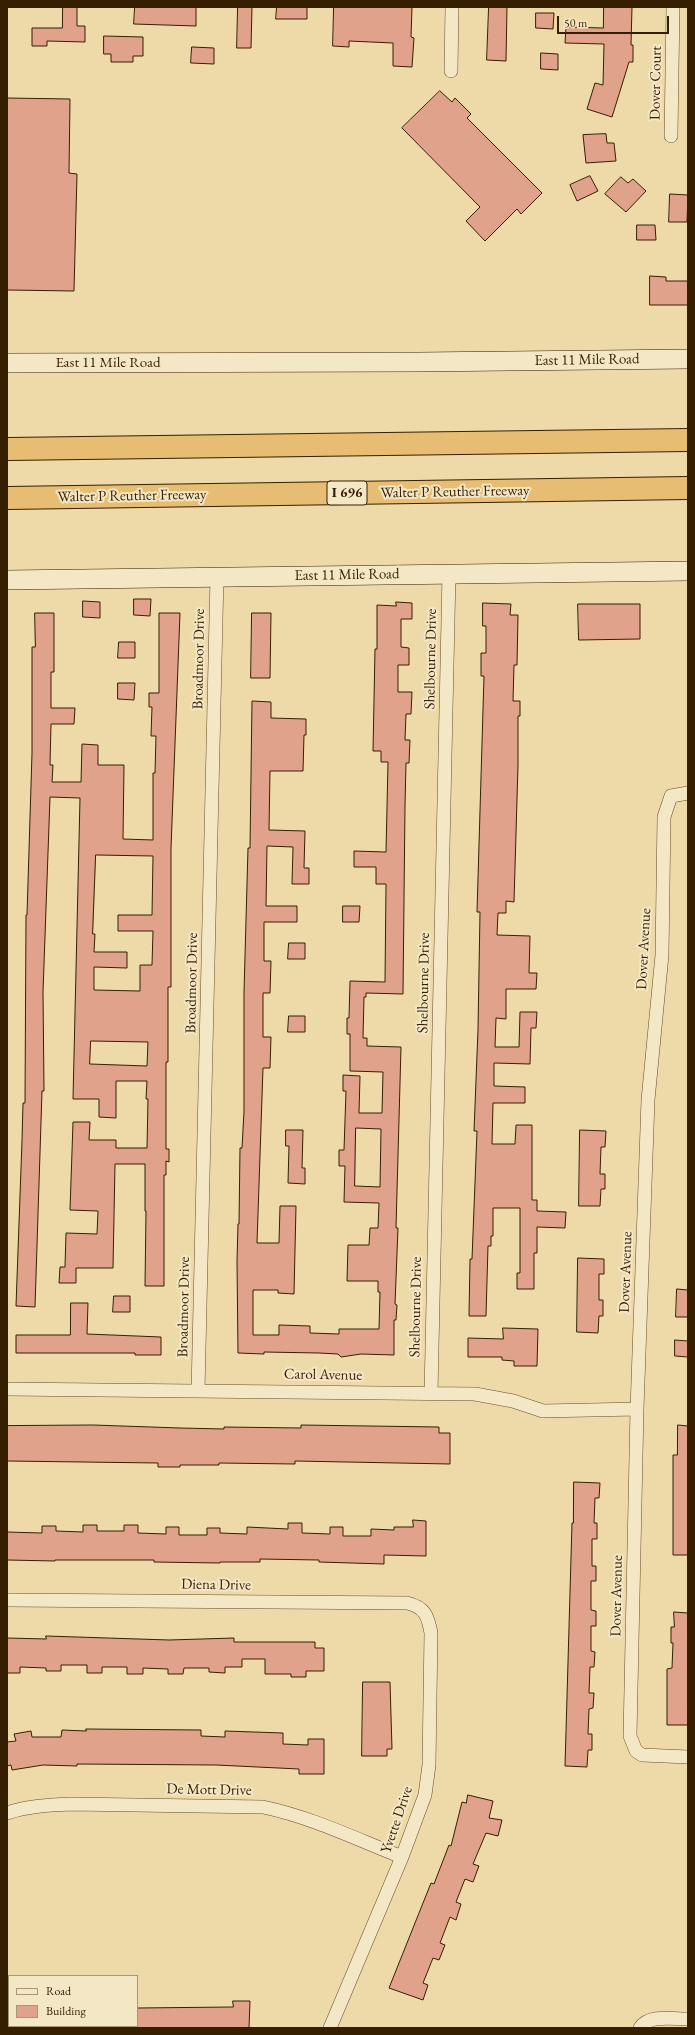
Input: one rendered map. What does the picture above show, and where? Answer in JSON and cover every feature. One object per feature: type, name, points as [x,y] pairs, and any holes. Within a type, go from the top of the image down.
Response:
[{"type":"highway","points":[[7,449],[688,440]]},
{"type":"highway","name":"Walter P Reuther Freeway","points":[[7,498],[688,488]]},
{"type":"main road","name":"East 11 Mile Road","points":[[7,363],[419,362],[688,358]]},
{"type":"main road","name":"East 11 Mile Road","points":[[7,580],[217,576],[688,571]]},
{"type":"street","points":[[451,71],[452,7]]},
{"type":"street","name":"Dover Court","points":[[670,136],[673,7]]},
{"type":"street","name":"Shelbourne Drive","points":[[430,1393],[449,574]]},
{"type":"street","name":"Broadmoor Drive","points":[[198,1391],[217,576]]},
{"type":"street","name":"Dover Avenue","points":[[688,793],[670,796],[664,817],[662,955],[648,1100],[637,1409],[630,1736],[636,1750],[642,1756],[688,1757]]},
{"type":"street","name":"Carol Avenue","points":[[7,1389],[475,1394],[513,1401],[542,1411],[637,1409]]},
{"type":"street","name":"Diena Drive","points":[[7,1600],[407,1603],[416,1605],[424,1610]]},
{"type":"street","name":"Yvette Drive","points":[[330,2028],[402,1857],[425,1795],[429,1765],[431,1633],[428,1619],[424,1610]]},
{"type":"street","name":"De Mott Drive","points":[[7,1813],[42,1805],[71,1804],[264,1807],[284,1811],[308,1819],[402,1857]]},
{"type":"street","points":[[642,2025],[656,2019],[688,2019]]},
{"type":"building","points":[[63,7],[77,7],[77,26],[85,26],[85,42],[47,41],[47,46],[32,46],[32,28],[62,28]]},
{"type":"building","points":[[135,7],[196,7],[196,26],[134,24]]},
{"type":"building","points":[[238,7],[252,7],[251,48],[237,48]]},
{"type":"building","points":[[277,7],[307,7],[307,19],[276,19]]},
{"type":"building","points":[[334,7],[412,7],[411,37],[414,38],[412,67],[393,66],[393,43],[349,41],[349,47],[333,46]]},
{"type":"building","points":[[489,7],[507,7],[506,61],[487,60]]},
{"type":"building","points":[[604,7],[632,7],[631,45],[633,45],[633,62],[629,62],[612,117],[587,109],[595,83],[603,85],[604,44],[565,43],[566,27],[603,28]]},
{"type":"building","points":[[536,13],[554,13],[553,29],[536,28]]},
{"type":"building","points":[[104,36],[143,37],[143,56],[133,56],[133,62],[111,62],[111,54],[104,54]]},
{"type":"building","points":[[192,47],[214,48],[214,64],[191,63]]},
{"type":"building","points":[[541,53],[558,54],[558,70],[541,69]]},
{"type":"building","points":[[440,91],[452,102],[455,98],[471,114],[467,118],[542,193],[521,214],[517,209],[485,241],[466,221],[480,207],[402,128]]},
{"type":"building","points":[[7,98],[70,99],[69,173],[77,174],[74,291],[7,290]]},
{"type":"building","points":[[606,134],[607,143],[614,143],[616,161],[586,163],[583,135]]},
{"type":"building","points":[[590,176],[598,191],[577,201],[570,185]]},
{"type":"building","points":[[621,177],[628,183],[633,179],[646,191],[626,212],[605,194]]},
{"type":"building","points":[[670,194],[688,195],[687,222],[669,222]]},
{"type":"building","points":[[637,225],[655,225],[656,240],[637,240]]},
{"type":"building","points":[[650,276],[666,277],[666,281],[688,281],[688,305],[650,305]]},
{"type":"building","points":[[134,599],[151,599],[150,616],[134,615]]},
{"type":"building","points":[[83,601],[100,602],[100,618],[83,617]]},
{"type":"building","points":[[396,602],[412,603],[412,619],[401,619],[401,647],[409,648],[409,665],[398,665],[398,692],[412,692],[411,714],[406,714],[405,740],[410,740],[409,763],[406,763],[403,994],[366,993],[366,997],[364,997],[363,1038],[367,1038],[367,1046],[401,1047],[396,1228],[398,1228],[395,1304],[397,1305],[396,1320],[394,1320],[394,1355],[361,1354],[341,1357],[338,1354],[319,1353],[238,1353],[237,1261],[240,1148],[242,1148],[244,1111],[244,992],[248,848],[250,848],[252,701],[271,702],[271,718],[306,719],[303,771],[270,771],[269,830],[305,831],[304,868],[309,868],[309,884],[292,884],[293,847],[267,846],[266,906],[297,906],[297,922],[264,922],[264,961],[271,961],[270,993],[263,993],[263,1037],[271,1037],[270,1068],[263,1068],[257,1243],[279,1243],[280,1206],[296,1206],[294,1294],[278,1293],[278,1290],[253,1290],[253,1335],[279,1335],[279,1325],[310,1326],[310,1333],[339,1334],[339,1329],[379,1329],[380,1292],[378,1292],[378,1281],[347,1281],[348,1245],[369,1245],[370,1228],[378,1228],[379,1203],[344,1202],[345,1166],[339,1166],[339,1150],[344,1150],[346,1091],[343,1091],[343,1075],[360,1076],[359,1113],[382,1113],[383,1072],[350,1071],[350,1034],[347,1034],[347,1018],[349,1018],[350,981],[385,982],[386,884],[376,884],[376,867],[354,867],[354,851],[386,852],[388,762],[381,762],[381,751],[373,751],[375,649],[377,649],[377,605],[396,606]],"holes":[[[356,1128],[381,1129],[380,1187],[355,1186]]]},
{"type":"building","points":[[483,603],[511,604],[510,615],[518,615],[517,665],[514,665],[513,701],[520,701],[520,716],[518,716],[514,902],[506,901],[506,913],[498,913],[497,935],[530,936],[529,973],[537,973],[536,989],[506,989],[506,1019],[496,1018],[495,1047],[519,1047],[520,1012],[537,1012],[536,1028],[531,1028],[530,1064],[494,1063],[494,1086],[525,1087],[525,1103],[493,1103],[492,1144],[515,1144],[516,1125],[532,1125],[532,1200],[537,1200],[537,1211],[566,1212],[565,1228],[537,1227],[537,1253],[534,1253],[534,1289],[517,1289],[517,1273],[520,1273],[520,1208],[493,1208],[493,1236],[491,1236],[491,1246],[488,1246],[486,1316],[469,1316],[470,1259],[472,1259],[477,1131],[474,1131],[478,1030],[480,912],[477,912],[484,676],[481,676],[481,653],[486,653],[486,626],[483,626]]},
{"type":"building","points":[[578,604],[640,604],[640,639],[579,640]]},
{"type":"building","points":[[35,613],[54,613],[54,672],[51,672],[51,708],[75,708],[74,724],[51,724],[50,765],[53,765],[52,782],[81,782],[82,744],[98,745],[98,765],[124,765],[123,839],[153,840],[153,773],[155,773],[156,736],[151,736],[152,707],[149,707],[149,693],[159,693],[159,613],[180,613],[171,848],[171,987],[168,987],[168,1062],[166,1062],[166,1149],[169,1149],[169,1162],[166,1161],[166,1175],[164,1175],[164,1286],[145,1286],[145,1164],[115,1164],[113,1268],[76,1268],[76,1283],[59,1283],[60,1267],[65,1267],[66,1233],[97,1234],[98,1211],[70,1210],[73,1122],[90,1122],[89,1140],[116,1140],[116,1148],[147,1148],[148,1099],[146,1099],[147,1081],[116,1081],[116,1118],[99,1117],[99,1099],[73,1099],[80,798],[50,797],[43,992],[44,1091],[42,1091],[35,1307],[16,1306],[23,1103],[25,1103],[26,915],[32,753],[32,647],[35,647]],"holes":[[[96,855],[153,856],[152,915],[118,915],[118,931],[153,931],[152,965],[140,965],[140,991],[94,990],[94,967],[127,968],[127,952],[94,952],[95,934],[93,934]],[[91,1041],[148,1042],[147,1066],[90,1064]]]},
{"type":"building","points":[[252,613],[271,613],[270,678],[251,678]]},
{"type":"building","points":[[119,642],[135,642],[135,658],[118,658]]},
{"type":"building","points":[[118,683],[135,683],[134,700],[118,699]]},
{"type":"building","points":[[343,906],[360,906],[359,922],[343,922]]},
{"type":"building","points":[[289,943],[305,943],[305,959],[288,959]]},
{"type":"building","points":[[289,1016],[305,1016],[305,1032],[288,1032]]},
{"type":"building","points":[[286,1130],[303,1130],[302,1168],[305,1168],[305,1184],[288,1183],[289,1146],[286,1146]]},
{"type":"building","points":[[580,1130],[606,1131],[605,1147],[601,1147],[600,1174],[605,1174],[605,1189],[601,1189],[600,1206],[579,1206]]},
{"type":"building","points":[[578,1258],[604,1259],[604,1274],[599,1274],[599,1300],[603,1300],[603,1316],[599,1316],[598,1333],[577,1332]]},
{"type":"building","points":[[677,1289],[688,1290],[688,1317],[676,1317]]},
{"type":"building","points":[[114,1296],[130,1296],[130,1312],[113,1312]]},
{"type":"building","points":[[71,1303],[88,1303],[87,1334],[161,1337],[161,1355],[135,1355],[135,1353],[16,1353],[16,1335],[70,1335]]},
{"type":"building","points":[[503,1328],[538,1329],[537,1366],[514,1366],[514,1361],[502,1360],[502,1357],[468,1357],[468,1338],[503,1339]]},
{"type":"building","points":[[675,1340],[688,1341],[688,1357],[675,1356]]},
{"type":"building","points":[[93,1425],[224,1429],[224,1427],[301,1428],[301,1425],[439,1427],[439,1433],[450,1433],[450,1464],[295,1461],[295,1464],[219,1463],[219,1465],[180,1465],[180,1467],[158,1467],[158,1463],[7,1461],[7,1426]]},
{"type":"building","points":[[678,1425],[688,1426],[688,1555],[673,1555],[673,1455],[677,1455]]},
{"type":"building","points":[[574,1482],[600,1483],[599,1498],[595,1498],[594,1523],[597,1523],[597,1539],[592,1539],[592,1566],[596,1566],[596,1581],[591,1581],[591,1610],[596,1611],[596,1626],[591,1626],[591,1651],[595,1652],[594,1667],[590,1667],[589,1693],[594,1693],[593,1708],[589,1709],[588,1734],[592,1734],[592,1750],[588,1750],[587,1767],[565,1766]]},
{"type":"building","points":[[413,1520],[426,1521],[426,1556],[384,1555],[384,1564],[319,1562],[319,1560],[260,1559],[260,1562],[220,1563],[154,1562],[154,1560],[7,1560],[7,1532],[42,1533],[42,1526],[56,1526],[56,1531],[83,1532],[83,1525],[97,1525],[97,1531],[124,1531],[124,1525],[138,1525],[138,1533],[166,1534],[166,1527],[179,1527],[179,1535],[207,1535],[207,1528],[220,1528],[220,1533],[247,1534],[247,1527],[288,1529],[288,1523],[302,1523],[302,1533],[330,1534],[330,1527],[343,1527],[343,1536],[371,1536],[371,1529],[394,1530],[394,1527],[413,1527]]},
{"type":"building","points":[[674,1612],[688,1613],[688,1725],[667,1725],[667,1669],[672,1668],[673,1643],[671,1643],[671,1627],[674,1627]]},
{"type":"building","points":[[46,1636],[169,1640],[234,1638],[234,1642],[315,1642],[315,1648],[324,1648],[324,1671],[306,1671],[306,1677],[291,1677],[291,1674],[265,1674],[265,1659],[242,1659],[242,1667],[225,1667],[225,1673],[209,1672],[209,1668],[184,1668],[183,1674],[168,1674],[168,1669],[143,1668],[143,1674],[127,1674],[127,1667],[102,1667],[102,1673],[87,1673],[87,1665],[61,1665],[61,1671],[46,1671],[46,1668],[20,1667],[20,1673],[7,1673],[7,1638],[46,1639]]},
{"type":"building","points":[[363,1682],[390,1682],[392,1749],[387,1749],[387,1756],[362,1756]]},
{"type":"building","points":[[86,1729],[201,1730],[201,1736],[225,1737],[225,1731],[283,1733],[283,1744],[308,1745],[308,1739],[324,1739],[324,1774],[299,1774],[299,1769],[216,1765],[77,1764],[77,1766],[43,1765],[12,1770],[11,1765],[7,1766],[7,1742],[16,1741],[14,1734],[31,1731],[32,1737],[61,1737],[62,1730],[86,1731]]},
{"type":"building","points":[[468,1795],[493,1801],[489,1818],[502,1820],[498,1836],[486,1833],[473,1864],[479,1866],[473,1882],[465,1879],[456,1902],[461,1904],[456,1920],[450,1917],[440,1943],[445,1945],[439,1960],[433,1958],[423,1983],[428,1985],[423,2000],[389,1988],[431,1883],[434,1884],[449,1845],[451,1846],[462,1802],[466,1803]]},
{"type":"building","points":[[233,2001],[250,2001],[249,2028],[137,2028],[138,2008],[233,2007]]}]
